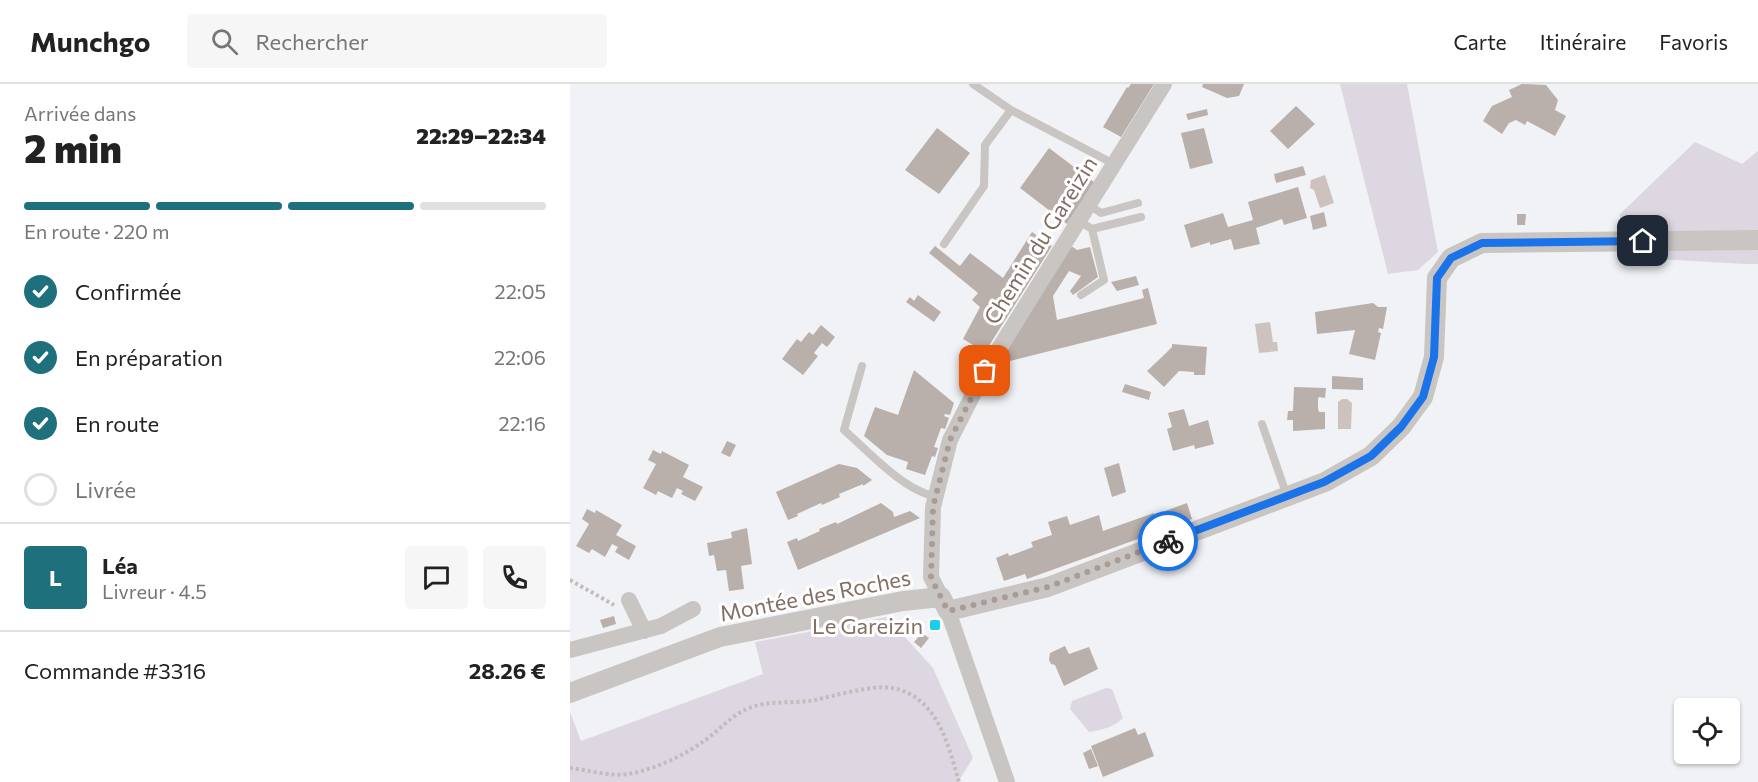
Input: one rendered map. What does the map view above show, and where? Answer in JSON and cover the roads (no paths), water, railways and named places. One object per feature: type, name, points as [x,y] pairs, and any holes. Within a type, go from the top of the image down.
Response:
[{"type":"street","name":"Chemin du Gareizin","points":[[1007,782],[944,604],[931,578],[935,496],[950,440],[985,371],[1085,225],[1089,206],[1164,84]]},
{"type":"street","name":"Montée des Roches","points":[[570,693],[720,636],[903,601],[944,604],[1048,587],[1324,482],[1371,456],[1401,427],[1423,397],[1434,357],[1437,278],[1451,258],[1482,243],[1758,240]]},
{"type":"street","points":[[630,603],[644,631]]},
{"type":"street","points":[[570,650],[661,627],[693,609]]},
{"type":"lane","points":[[973,84],[1011,110],[1114,164]]},
{"type":"lane","points":[[944,244],[984,186],[985,145],[1011,110]]},
{"type":"lane","points":[[1089,206],[1101,213],[1138,203]]},
{"type":"lane","points":[[1081,295],[1104,280],[1085,225],[1141,217]]},
{"type":"lane","points":[[862,366],[844,430],[908,486],[924,494],[935,496]]},
{"type":"lane","points":[[1262,424],[1287,496]]},
{"type":"place","name":"Le Gareizin","points":[[935,625]]}]
